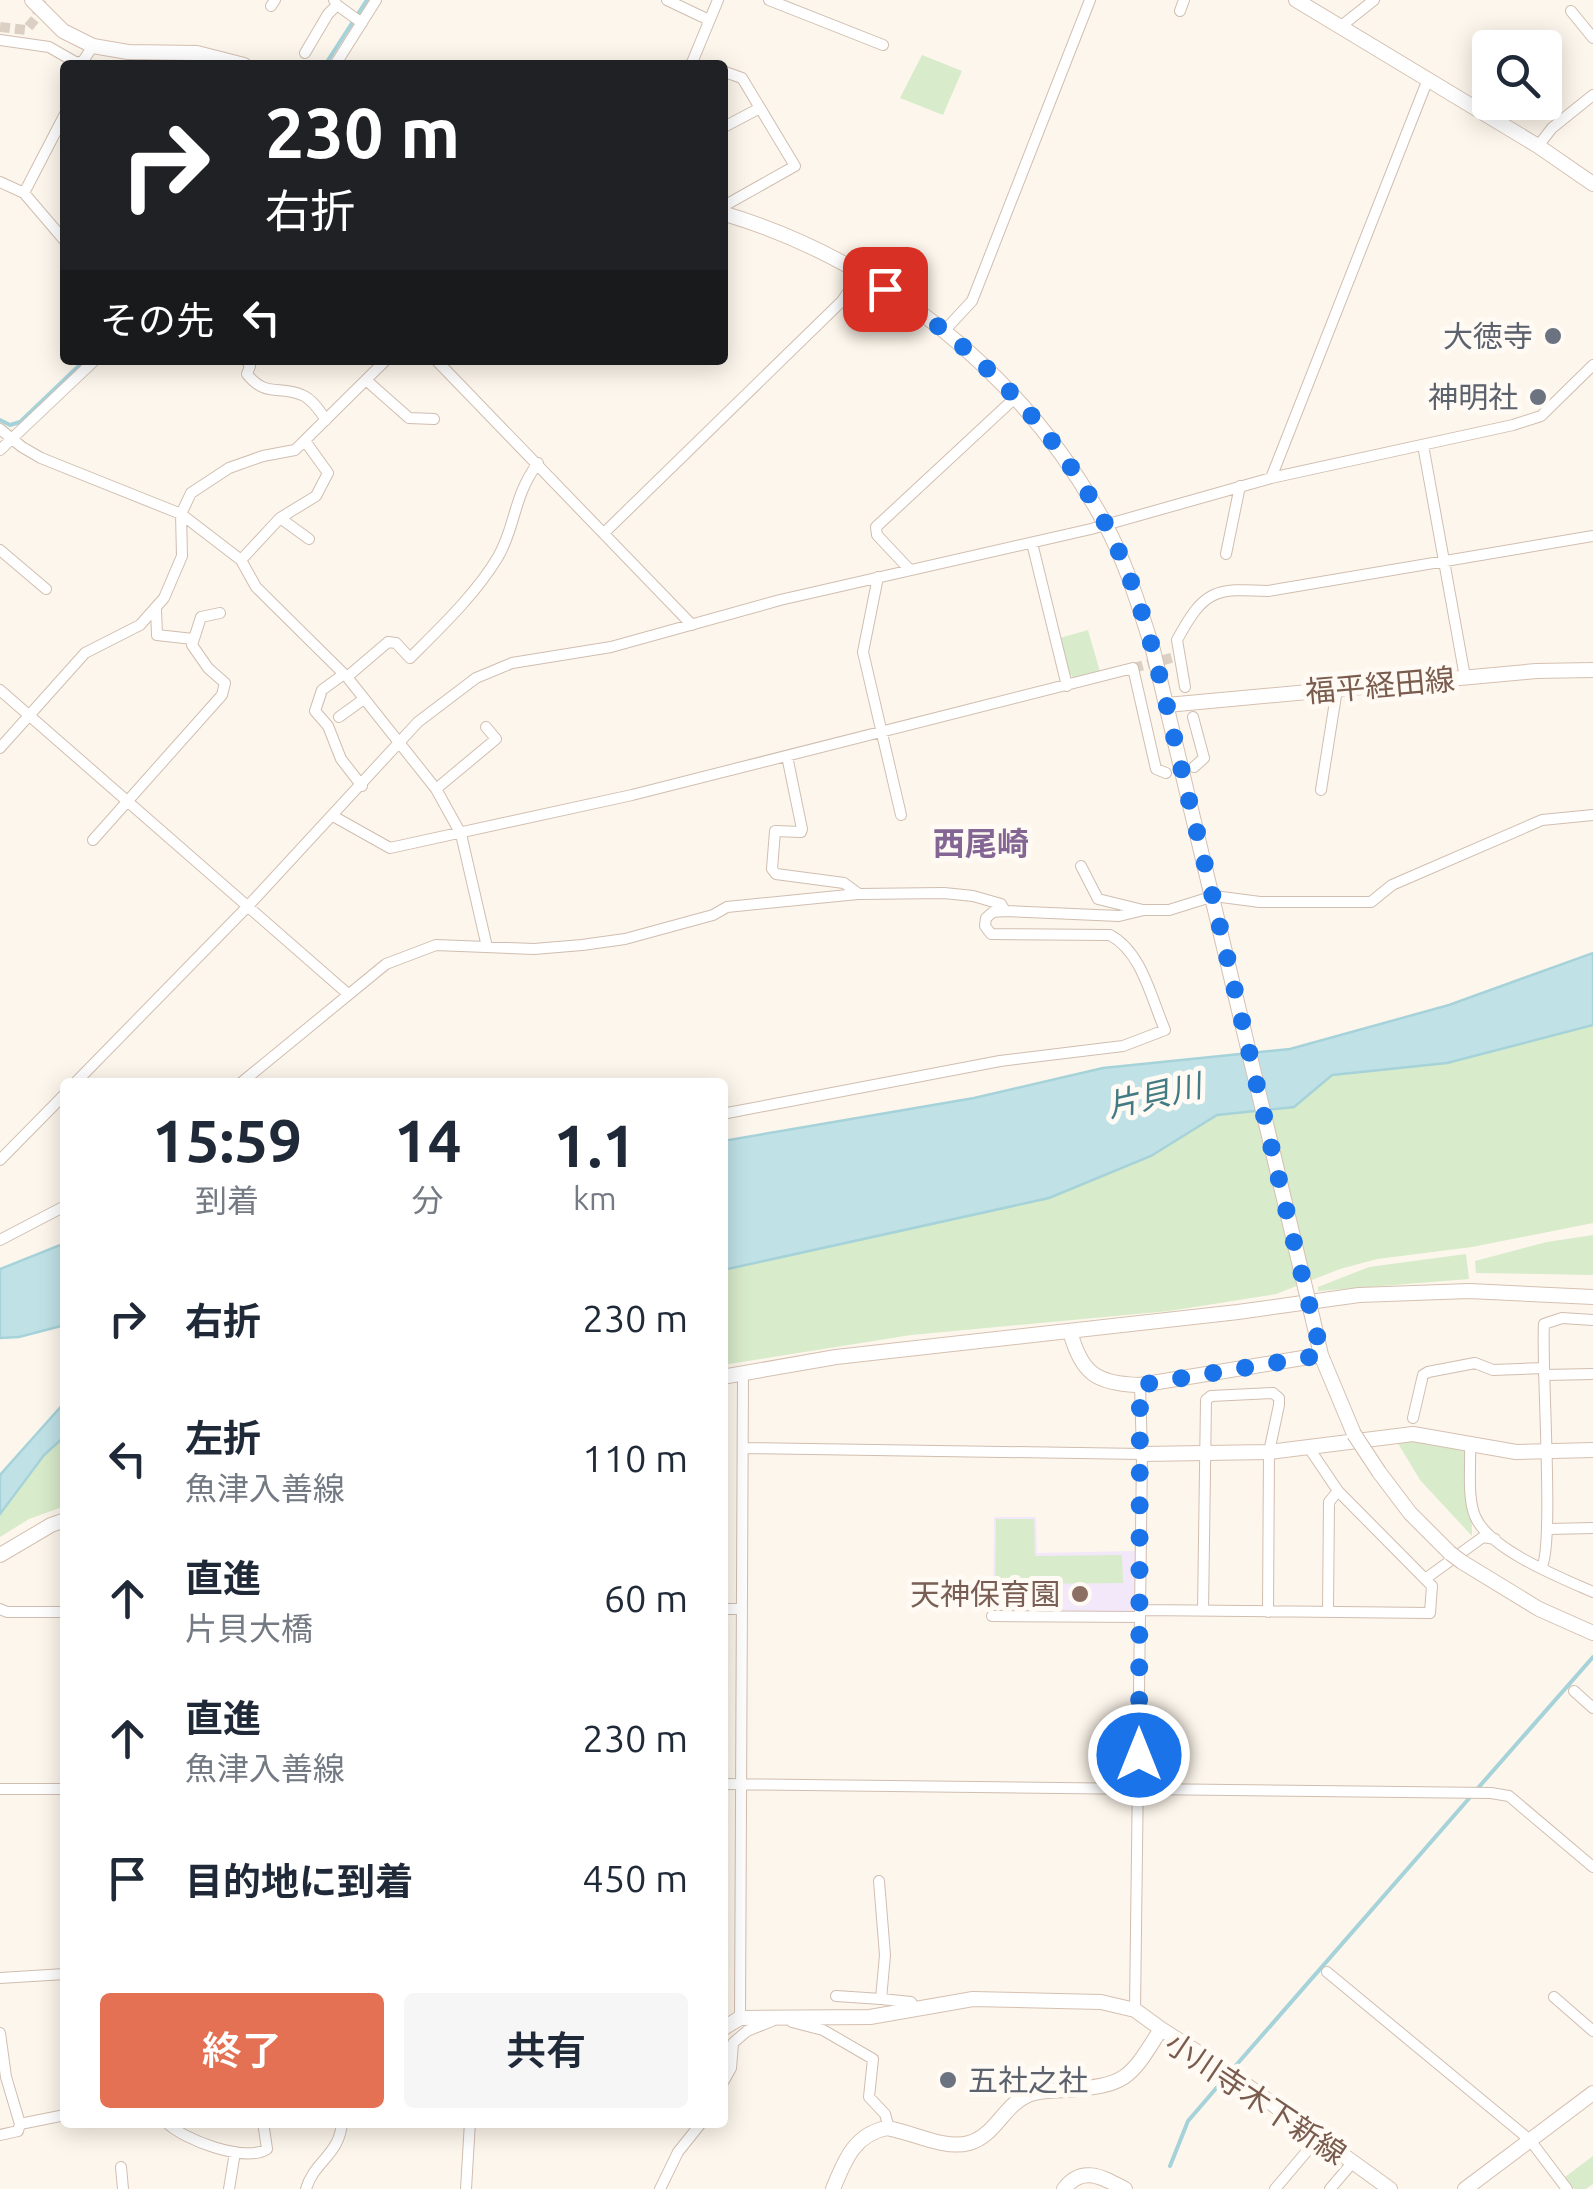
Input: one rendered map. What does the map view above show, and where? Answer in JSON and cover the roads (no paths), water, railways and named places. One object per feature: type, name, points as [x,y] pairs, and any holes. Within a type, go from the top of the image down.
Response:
[{"type":"main road","points":[[1296,0],[1538,146],[1593,184]]},
{"type":"main road","points":[[37,5],[63,31],[93,46],[128,52],[197,54],[223,60]]},
{"type":"main road","points":[[728,213],[860,274],[945,330],[1016,398],[1057,446],[1105,523],[1134,590],[1167,705],[1313,1320],[1322,1355],[1354,1434],[1410,1513],[1456,1558],[1539,1609],[1591,1632]]},
{"type":"main road","name":"福平経田線","points":[[1167,705],[1465,677],[1593,670]]},
{"type":"main road","points":[[728,1376],[836,1357],[1358,1294],[1416,1290],[1593,1298]]},
{"type":"main road","points":[[1070,1330],[1076,1356],[1094,1377],[1114,1384],[1140,1385],[1322,1355]]},
{"type":"main road","points":[[1142,1454],[1270,1452],[1413,1434],[1516,1452],[1593,1450]]},
{"type":"main road","points":[[0,1555],[60,1522]]},
{"type":"main road","points":[[728,2025],[740,2018],[870,2017],[973,2000],[1101,2002],[1135,2010],[1161,2029]]},
{"type":"main road","name":"小川寺木下新線","points":[[890,2128],[951,2144],[966,2144],[989,2131],[1026,2095],[1115,2084],[1141,2062],[1161,2029],[1224,2069],[1390,2189]]},
{"type":"main road","points":[[1465,2189],[1593,2093]]},
{"type":"main road","points":[[833,2189],[855,2144],[877,2130],[890,2128]]},
{"type":"main road","points":[[1064,2189],[1072,2178],[1084,2174],[1100,2176],[1125,2189]]},
{"type":"street","points":[[338,60],[376,0]]},
{"type":"street","points":[[666,0],[709,20]]},
{"type":"street","points":[[697,60],[718,0]]},
{"type":"street","points":[[769,0],[883,45]]},
{"type":"street","points":[[945,330],[972,302],[1090,0]]},
{"type":"street","points":[[1340,27],[1374,0]]},
{"type":"street","points":[[305,54],[336,3],[362,23]]},
{"type":"street","points":[[1571,11],[1593,38]]},
{"type":"street","points":[[0,40],[48,46],[71,60]]},
{"type":"street","points":[[84,60],[93,46]]},
{"type":"street","points":[[728,73],[742,78],[795,166],[728,206]]},
{"type":"street","points":[[1270,478],[1428,80]]},
{"type":"street","points":[[1538,146],[1552,128],[1593,95]]},
{"type":"street","points":[[728,125],[760,108]]},
{"type":"street","points":[[24,193],[60,124]]},
{"type":"street","points":[[0,182],[24,193],[60,235]]},
{"type":"street","points":[[604,533],[842,301],[860,274]]},
{"type":"street","points":[[0,450],[91,365]]},
{"type":"street","points":[[249,365],[247,374],[255,383],[266,390],[300,394],[326,420]]},
{"type":"street","points":[[0,748],[85,652],[140,625],[164,598],[182,556],[180,514],[191,493],[229,468],[264,456],[286,454],[305,441],[381,365]]},
{"type":"street","points":[[441,365],[692,625]]},
{"type":"street","points":[[80,1078],[362,786],[418,722],[476,678],[512,663],[611,647],[1270,478],[1540,416],[1593,365]]},
{"type":"street","points":[[366,380],[409,418],[434,419]]},
{"type":"street","points":[[910,570],[876,535],[876,527],[1016,398]]},
{"type":"street","points":[[0,429],[42,458],[180,514],[241,560],[264,596],[345,676],[436,789],[461,834],[487,947]]},
{"type":"street","points":[[241,560],[280,518],[310,502],[328,473],[305,441]]},
{"type":"street","points":[[1423,445],[1465,677]]},
{"type":"street","points":[[362,786],[341,759],[328,726],[314,711],[322,690],[388,642],[396,643],[410,658],[459,610],[498,556],[522,484],[538,463]]},
{"type":"street","points":[[1226,554],[1240,486]]},
{"type":"street","points":[[280,518],[309,539]]},
{"type":"street","points":[[1185,687],[1177,640],[1207,598],[1226,588],[1268,591],[1593,536]]},
{"type":"street","points":[[1032,542],[1068,686]]},
{"type":"street","points":[[0,550],[46,589]]},
{"type":"street","points":[[878,577],[863,652],[901,815]]},
{"type":"street","points":[[156,608],[157,635],[193,638]]},
{"type":"street","points":[[93,840],[225,689],[220,676],[192,644],[200,616],[220,613]]},
{"type":"street","points":[[333,816],[390,848],[787,756],[1133,668],[1156,769],[1166,774]]},
{"type":"street","points":[[0,690],[348,994]]},
{"type":"street","points":[[1321,790],[1337,690]]},
{"type":"street","points":[[340,717],[364,699]]},
{"type":"street","points":[[1192,716],[1204,758],[1194,767]]},
{"type":"street","points":[[436,789],[496,739],[486,727]]},
{"type":"street","points":[[787,756],[802,829],[775,831],[772,869],[776,874],[844,883],[859,894]]},
{"type":"street","points":[[1080,866],[1098,899],[1144,910],[1216,902],[1371,902],[1392,885],[1542,820],[1593,815]]},
{"type":"street","points":[[247,1078],[386,964],[436,945],[534,949],[625,940],[713,915],[728,906],[859,894],[924,892],[974,896],[1001,904],[1005,912]]},
{"type":"street","points":[[728,1113],[984,1064],[1123,1046],[1165,1030],[1139,966],[1121,941],[1110,935],[991,934],[985,926],[986,918],[993,912],[1119,916],[1144,910]]},
{"type":"street","points":[[0,1160],[60,1099]]},
{"type":"street","points":[[0,1240],[60,1209]]},
{"type":"street","points":[[1542,1568],[1547,1562],[1549,1529],[1544,1450],[1544,1324],[1562,1318],[1593,1320]]},
{"type":"street","points":[[1413,1418],[1423,1376],[1428,1372],[1475,1364],[1493,1370],[1593,1374]]},
{"type":"street","points":[[740,2018],[743,1372]]},
{"type":"street","points":[[1135,2010],[1140,1385]]},
{"type":"street","points":[[1203,1611],[1206,1400],[1211,1396],[1273,1392],[1279,1404],[1270,1452],[1268,1612]]},
{"type":"street","points":[[1470,1445],[1473,1514],[1483,1530],[1542,1568],[1593,1592]]},
{"type":"street","points":[[744,1448],[1142,1454]]},
{"type":"street","points":[[992,1616],[1203,1611],[1430,1613],[1432,1586],[1338,1491],[1309,1448]]},
{"type":"street","points":[[1328,1612],[1329,1502],[1338,1491]]},
{"type":"street","points":[[1549,1529],[1593,1528]]},
{"type":"street","points":[[1426,1580],[1483,1537],[1496,1539]]},
{"type":"street","points":[[0,1609],[60,1612]]},
{"type":"street","points":[[728,1609],[742,1609]]},
{"type":"street","points":[[1574,1691],[1593,1708]]},
{"type":"street","points":[[728,1784],[1491,1792],[1508,1796],[1593,1867]]},
{"type":"street","points":[[0,1789],[60,1789]]},
{"type":"street","points":[[879,1881],[885,1955],[881,2000]]},
{"type":"street","points":[[1327,1972],[1530,2140],[1567,2189]]},
{"type":"street","points":[[0,1978],[60,1974]]},
{"type":"street","points":[[836,1996],[912,2002],[915,2010]]},
{"type":"street","points":[[1554,1997],[1593,2031]]},
{"type":"street","points":[[728,2073],[733,2043],[747,2031],[784,2017],[822,2030],[873,2059],[870,2097],[885,2114],[890,2128]]},
{"type":"street","points":[[0,2033],[6,2078],[20,2124],[18,2131],[0,2134]]},
{"type":"street","points":[[20,2124],[60,2117]]},
{"type":"street","points":[[172,2128],[196,2141],[252,2155],[267,2149],[264,2128]]},
{"type":"street","points":[[306,2189],[309,2179],[341,2139],[342,2128]]},
{"type":"street","points":[[466,2189],[470,2128]]},
{"type":"street","points":[[660,2189],[678,2152],[697,2128]]},
{"type":"street","points":[[1275,2189],[1318,2138]]},
{"type":"street","points":[[228,2189],[235,2152]]},
{"type":"street","points":[[1330,2189],[1353,2162]]},
{"type":"street","points":[[121,2167],[122,2189]]},
{"type":"water","name":"片貝川","points":[[1593,953],[1593,1025],[1447,1063],[1332,1075],[1294,1107],[1217,1115],[1151,1156],[1049,1198],[728,1269],[728,1140],[974,1098],[1103,1068],[1290,1049],[1449,1005]]},
{"type":"water","points":[[60,1245],[60,1326],[0,1338],[0,1269]]},
{"type":"water","points":[[60,1408],[60,1441],[44,1455],[0,1514],[0,1475]]},
{"type":"waterway","points":[[328,60],[367,0]]},
{"type":"waterway","points":[[0,420],[10,425],[20,422],[80,365]]},
{"type":"waterway","points":[[1478,1788],[1593,1657]]},
{"type":"waterway","points":[[1231,2071],[1472,1795]]},
{"type":"waterway","points":[[1170,2166],[1188,2121],[1225,2078]]},
{"type":"tunnel","points":[[0,27],[26,30],[36,18],[42,0]]},
{"type":"tunnel","points":[[1133,668],[1179,656]]},
{"type":"place","name":"大徳寺","points":[[1553,336]]},
{"type":"place","name":"神明社","points":[[1538,397]]},
{"type":"place","name":"天神保育園","points":[[1080,1594]]},
{"type":"place","name":"五社之社","points":[[948,2080]]},
{"type":"district","name":"西尾崎","points":[[981,843]]}]
